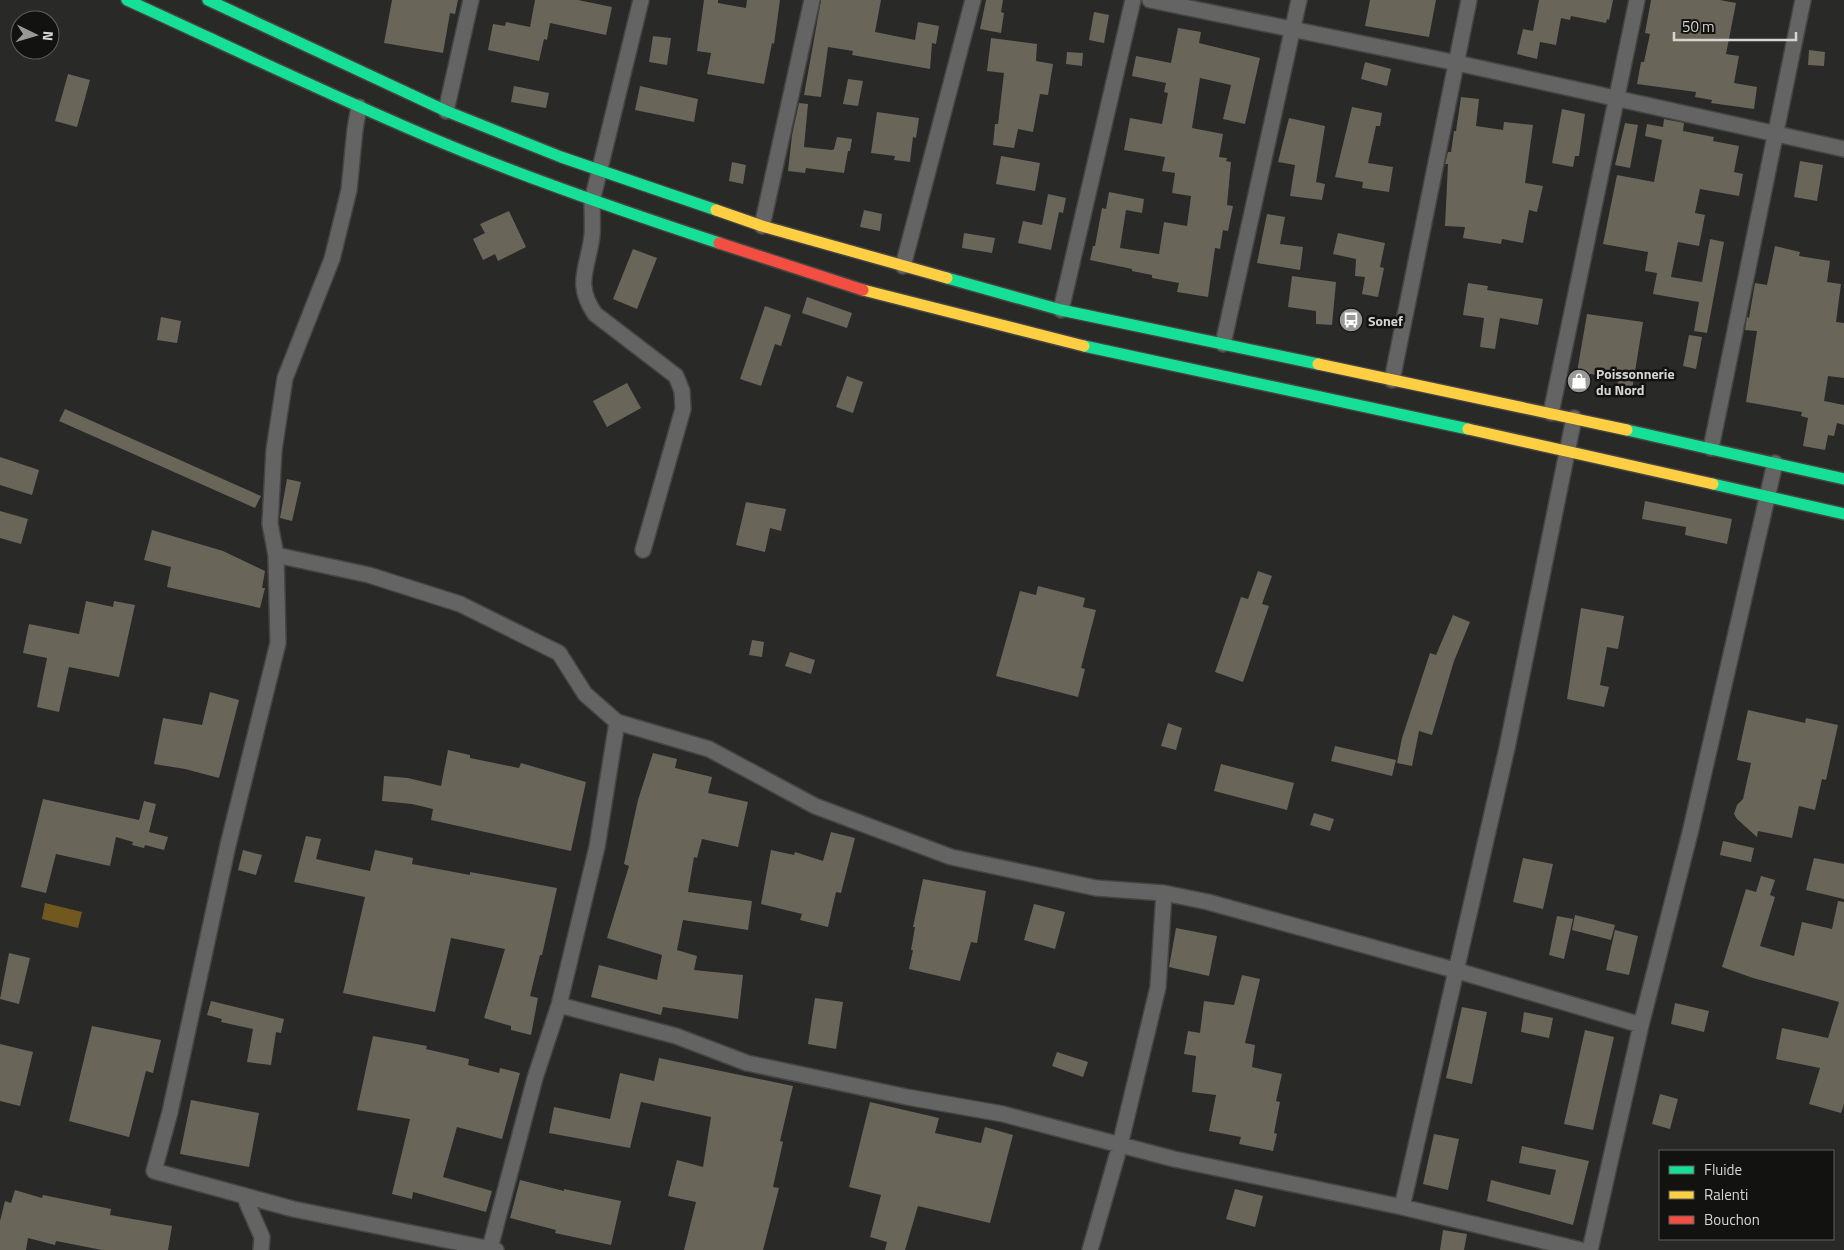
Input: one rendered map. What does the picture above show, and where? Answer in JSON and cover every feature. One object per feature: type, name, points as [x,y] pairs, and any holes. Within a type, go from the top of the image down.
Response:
[{"type":"highway","points":[[127,0],[211,34],[343,95],[360,107],[450,146],[592,202],[846,285],[1111,352],[1768,495],[1844,514]]},
{"type":"highway","points":[[208,0],[222,11],[353,72],[446,111],[601,171],[762,226],[1061,310],[1116,330],[1223,344],[1574,418],[1844,479]]},
{"type":"highway","points":[[1111,352],[1116,330]]},
{"type":"street","points":[[446,111],[471,0]]},
{"type":"street","points":[[641,0],[592,202],[592,236],[582,286],[586,302],[595,314],[676,376],[682,391],[683,409],[643,550]]},
{"type":"street","points":[[762,226],[812,0]]},
{"type":"street","points":[[903,266],[972,0]]},
{"type":"street","points":[[1061,310],[1133,0]]},
{"type":"street","points":[[1150,0],[1457,63],[1844,149]]},
{"type":"street","points":[[1223,344],[1299,0]]},
{"type":"street","points":[[1392,380],[1469,0]]},
{"type":"street","points":[[1551,414],[1637,0]]},
{"type":"street","points":[[1711,448],[1804,0]]},
{"type":"street","points":[[360,107],[354,130],[349,190],[332,258],[285,378],[274,450],[270,524],[276,555],[278,643],[224,864],[170,1112],[154,1170],[293,1209],[493,1249],[535,1078],[559,1005],[597,847],[617,722]]},
{"type":"street","points":[[1402,1207],[1458,971],[1507,748],[1574,418]]},
{"type":"street","points":[[1590,1250],[1641,1025],[1690,833],[1775,463]]},
{"type":"street","points":[[276,555],[369,575],[468,608],[559,653],[584,694],[617,722],[709,750],[815,806],[951,857],[1096,888],[1164,893],[1208,902],[1458,971],[1641,1025]]},
{"type":"street","points":[[1090,1250],[1120,1145],[1158,987],[1164,893]]},
{"type":"street","points":[[559,1005],[676,1036],[747,1063],[907,1097],[1003,1114],[1174,1159],[1402,1207],[1581,1250]]},
{"type":"street","points":[[244,1196],[262,1237],[262,1250]]},
{"type":"shaded area","points":[[45,903],[82,912],[78,928],[42,919]]},
{"type":"building","points":[[392,0],[458,0],[455,14],[450,13],[443,53],[384,43]]},
{"type":"building","points":[[535,0],[578,0],[612,7],[606,35],[550,23],[547,40],[544,39],[539,61],[488,50],[493,24],[505,26],[506,22],[530,27]]},
{"type":"building","points":[[704,0],[718,0],[718,3],[746,8],[747,0],[780,0],[774,44],[772,43],[764,84],[707,74],[711,53],[697,51]]},
{"type":"building","points":[[821,0],[881,0],[875,32],[915,40],[918,22],[939,26],[936,44],[932,43],[930,69],[852,55],[853,51],[828,47],[821,97],[804,95]]},
{"type":"building","points":[[986,0],[1003,0],[1001,12],[1004,13],[1001,33],[980,29]]},
{"type":"building","points":[[1370,0],[1436,0],[1429,37],[1365,26]]},
{"type":"building","points":[[1539,0],[1613,0],[1609,20],[1607,19],[1606,23],[1571,16],[1570,20],[1561,18],[1556,45],[1540,42],[1537,59],[1517,54],[1523,29],[1533,31]]},
{"type":"building","points":[[1651,0],[1720,0],[1736,3],[1726,54],[1739,56],[1734,83],[1757,87],[1754,109],[1711,103],[1712,100],[1695,97],[1696,92],[1637,84],[1641,62],[1644,62],[1650,34],[1645,33]]},
{"type":"building","points":[[1094,12],[1109,15],[1104,43],[1089,40]]},
{"type":"building","points":[[1178,28],[1201,32],[1199,43],[1260,58],[1245,124],[1223,119],[1231,85],[1200,78],[1192,128],[1223,134],[1219,157],[1227,158],[1226,161],[1231,162],[1227,205],[1233,206],[1228,231],[1223,230],[1220,249],[1215,248],[1208,297],[1177,292],[1179,283],[1152,278],[1152,275],[1132,271],[1132,269],[1090,260],[1093,246],[1095,246],[1102,208],[1106,209],[1109,192],[1144,199],[1142,213],[1126,210],[1120,248],[1159,254],[1164,222],[1187,226],[1191,196],[1172,193],[1175,173],[1162,171],[1165,157],[1124,150],[1130,118],[1162,124],[1168,93],[1164,92],[1166,83],[1132,76],[1136,56],[1171,63]]},
{"type":"building","points":[[653,36],[671,38],[667,65],[649,62]]},
{"type":"building","points":[[991,38],[1037,44],[1036,61],[1053,64],[1048,95],[1040,94],[1033,132],[1018,129],[1014,148],[993,145],[995,124],[998,124],[1004,73],[987,71]]},
{"type":"building","points":[[1809,50],[1825,52],[1824,66],[1808,65]]},
{"type":"building","points":[[1067,52],[1083,53],[1082,66],[1066,64]]},
{"type":"building","points":[[1365,62],[1391,69],[1387,86],[1361,79]]},
{"type":"building","points":[[68,74],[90,80],[77,127],[55,121]]},
{"type":"building","points":[[848,79],[863,81],[858,106],[843,104]]},
{"type":"building","points":[[514,86],[549,93],[546,108],[511,102]]},
{"type":"building","points":[[640,86],[698,99],[694,122],[635,110]]},
{"type":"building","points":[[1461,97],[1479,99],[1476,126],[1503,130],[1504,122],[1533,125],[1525,183],[1543,186],[1537,212],[1529,210],[1523,243],[1502,239],[1501,244],[1463,238],[1465,227],[1445,226],[1448,164],[1445,164],[1448,152],[1451,152]]},
{"type":"building","points":[[799,103],[808,104],[804,147],[832,150],[834,149],[837,137],[852,139],[844,173],[806,168],[805,173],[788,171],[792,135]]},
{"type":"building","points":[[1352,107],[1382,113],[1380,126],[1376,126],[1368,163],[1393,167],[1389,192],[1362,188],[1363,182],[1335,177]]},
{"type":"building","points":[[1562,109],[1585,114],[1579,156],[1575,156],[1573,167],[1552,163]]},
{"type":"building","points":[[877,112],[919,118],[916,138],[913,137],[910,162],[894,160],[895,156],[871,153]]},
{"type":"building","points":[[1289,118],[1325,126],[1316,182],[1325,184],[1322,200],[1290,196],[1295,165],[1278,162]]},
{"type":"building","points":[[1664,119],[1684,123],[1683,131],[1714,137],[1713,141],[1739,146],[1734,172],[1743,174],[1739,196],[1700,189],[1695,213],[1705,215],[1699,246],[1678,242],[1671,277],[1702,282],[1710,239],[1724,242],[1707,333],[1694,331],[1699,302],[1653,294],[1657,273],[1645,271],[1648,252],[1603,244],[1617,175],[1654,182],[1662,140],[1645,136],[1647,124],[1663,127]]},
{"type":"building","points":[[1625,123],[1638,125],[1630,168],[1615,165]]},
{"type":"building","points":[[1001,156],[1040,163],[1035,191],[996,184]]},
{"type":"building","points":[[1800,161],[1823,165],[1817,201],[1794,197]]},
{"type":"building","points":[[732,162],[746,165],[743,184],[729,181]]},
{"type":"building","points":[[1048,194],[1066,198],[1063,213],[1059,212],[1051,250],[1018,243],[1023,221],[1042,225]]},
{"type":"building","points":[[864,210],[882,214],[880,231],[860,227]]},
{"type":"building","points":[[509,211],[526,247],[498,261],[495,254],[483,260],[473,239],[485,233],[480,224]]},
{"type":"building","points":[[1267,214],[1285,217],[1280,244],[1303,247],[1300,270],[1257,263]]},
{"type":"building","points":[[964,233],[995,238],[992,253],[962,248]]},
{"type":"building","points":[[1338,233],[1385,243],[1380,267],[1384,268],[1378,297],[1362,294],[1365,277],[1355,276],[1356,259],[1333,254]]},
{"type":"building","points":[[1775,246],[1800,252],[1799,256],[1830,261],[1827,282],[1841,284],[1836,322],[1844,323],[1844,378],[1828,376],[1824,401],[1844,405],[1844,425],[1837,423],[1834,436],[1828,435],[1825,450],[1803,446],[1808,418],[1801,416],[1802,412],[1746,402],[1757,331],[1745,330],[1747,317],[1749,318],[1755,283],[1767,285]]},
{"type":"building","points":[[633,249],[657,258],[637,309],[613,299]]},
{"type":"building","points":[[1292,276],[1336,282],[1332,325],[1316,324],[1316,311],[1288,307]]},
{"type":"building","points":[[1468,283],[1488,286],[1487,290],[1543,299],[1538,325],[1500,318],[1495,349],[1480,347],[1484,318],[1463,315]]},
{"type":"building","points":[[807,297],[852,313],[847,328],[802,313]]},
{"type":"building","points":[[765,306],[791,315],[781,346],[775,344],[761,386],[740,379]]},
{"type":"building","points":[[1587,314],[1643,322],[1632,390],[1617,387],[1618,378],[1577,372]]},
{"type":"building","points":[[161,317],[181,321],[177,343],[157,340]]},
{"type":"building","points":[[1689,335],[1702,337],[1696,369],[1683,366]]},
{"type":"building","points":[[847,376],[863,382],[853,413],[836,407]]},
{"type":"building","points":[[627,383],[641,408],[607,427],[593,401]]},
{"type":"building","points":[[65,409],[261,496],[255,508],[59,421]]},
{"type":"building","points":[[0,457],[39,470],[32,495],[0,485]]},
{"type":"building","points":[[287,479],[301,482],[292,521],[280,518]]},
{"type":"building","points":[[1645,501],[1732,519],[1727,544],[1685,535],[1686,527],[1642,519]]},
{"type":"building","points":[[746,502],[786,509],[781,531],[770,528],[765,552],[736,545]]},
{"type":"building","points":[[0,511],[28,519],[21,544],[0,538]]},
{"type":"building","points":[[152,530],[223,551],[265,571],[262,588],[265,588],[260,608],[167,587],[171,567],[144,560]]},
{"type":"building","points":[[1258,571],[1272,576],[1262,604],[1269,606],[1243,682],[1215,672],[1241,597],[1248,599]]},
{"type":"building","points":[[1038,586],[1085,598],[1083,607],[1096,610],[1081,668],[1085,669],[1078,697],[996,676],[1020,591],[1036,595]]},
{"type":"building","points":[[86,601],[113,607],[114,601],[135,605],[119,677],[69,667],[59,712],[37,707],[47,658],[23,653],[29,624],[79,634]]},
{"type":"building","points":[[1581,608],[1624,616],[1618,649],[1607,647],[1600,685],[1609,687],[1604,707],[1567,699]]},
{"type":"building","points":[[1453,615],[1470,622],[1454,661],[1432,735],[1419,731],[1412,766],[1397,763],[1402,738],[1430,653],[1436,655]]},
{"type":"building","points":[[752,640],[764,642],[762,657],[749,655]]},
{"type":"building","points":[[790,652],[815,660],[811,674],[785,666]]},
{"type":"building","points":[[210,692],[239,700],[219,778],[185,769],[154,764],[163,718],[202,725]]},
{"type":"building","points":[[1748,710],[1805,723],[1806,718],[1838,725],[1826,780],[1822,779],[1815,810],[1799,806],[1792,838],[1758,831],[1757,837],[1734,814],[1737,805],[1743,799],[1751,763],[1737,760]]},
{"type":"building","points":[[1168,723],[1182,728],[1176,750],[1161,746]]},
{"type":"building","points":[[1335,746],[1396,760],[1392,776],[1331,761]]},
{"type":"building","points":[[448,750],[470,755],[470,758],[519,768],[521,763],[586,782],[571,851],[431,820],[433,809],[412,804],[382,801],[384,776],[408,778],[441,786]]},
{"type":"building","points":[[653,753],[677,759],[675,768],[712,777],[708,793],[748,802],[738,847],[702,839],[697,858],[694,857],[688,892],[752,901],[748,930],[683,920],[677,950],[697,956],[694,970],[743,975],[738,1019],[663,1007],[661,1015],[591,997],[599,965],[657,980],[662,955],[607,938],[629,866],[624,864],[638,800]]},
{"type":"building","points":[[1221,764],[1294,783],[1287,810],[1214,791]]},
{"type":"building","points":[[43,799],[139,820],[144,801],[156,804],[149,832],[168,837],[164,850],[145,845],[144,848],[132,845],[133,842],[116,837],[110,866],[56,854],[46,893],[21,887]]},
{"type":"building","points":[[1314,813],[1334,819],[1330,831],[1310,825]]},
{"type":"building","points":[[831,832],[855,838],[841,893],[836,892],[828,927],[800,920],[802,914],[761,904],[771,850],[794,855],[795,852],[823,861]]},
{"type":"building","points":[[306,836],[321,839],[316,859],[370,871],[375,850],[413,858],[412,864],[470,875],[470,872],[557,888],[542,955],[540,955],[530,996],[538,998],[531,1035],[511,1030],[511,1026],[484,1018],[505,949],[451,938],[435,1012],[343,993],[365,897],[294,882]]},
{"type":"building","points":[[1723,841],[1754,848],[1751,862],[1720,855]]},
{"type":"building","points":[[243,850],[262,855],[256,875],[238,870]]},
{"type":"building","points":[[1523,858],[1553,864],[1543,909],[1513,902]]},
{"type":"building","points":[[1814,858],[1844,864],[1844,899],[1806,890]]},
{"type":"building","points":[[1761,876],[1775,880],[1770,895],[1775,897],[1760,946],[1794,956],[1802,922],[1832,929],[1838,901],[1844,902],[1844,1104],[1841,1113],[1809,1104],[1820,1068],[1776,1059],[1782,1028],[1828,1038],[1839,1002],[1753,978],[1722,967],[1746,889],[1756,892]]},
{"type":"building","points":[[923,879],[986,891],[977,943],[971,942],[960,981],[909,969],[913,950],[911,950],[915,927],[913,927]]},
{"type":"building","points":[[1034,904],[1065,912],[1055,949],[1024,940]]},
{"type":"building","points":[[1575,915],[1615,925],[1611,940],[1572,930]]},
{"type":"building","points":[[1557,916],[1573,919],[1564,959],[1549,955]]},
{"type":"building","points":[[1176,928],[1217,936],[1209,976],[1169,967]]},
{"type":"building","points":[[1615,930],[1638,936],[1629,975],[1606,970]]},
{"type":"building","points":[[9,953],[30,958],[19,1004],[0,999]]},
{"type":"building","points":[[1242,975],[1260,979],[1245,1043],[1255,1045],[1252,1067],[1282,1074],[1276,1101],[1280,1102],[1274,1133],[1277,1134],[1273,1151],[1239,1144],[1241,1137],[1209,1131],[1216,1095],[1192,1092],[1196,1056],[1184,1054],[1188,1031],[1200,1033],[1204,1001],[1234,1005]]},
{"type":"building","points":[[815,998],[843,1002],[836,1049],[808,1044]]},
{"type":"building","points":[[211,1001],[284,1019],[281,1033],[276,1032],[271,1065],[247,1062],[253,1029],[221,1022],[222,1019],[207,1015]]},
{"type":"building","points":[[1675,1003],[1709,1011],[1704,1032],[1671,1024]]},
{"type":"building","points":[[1462,1007],[1487,1012],[1472,1084],[1446,1078]]},
{"type":"building","points":[[1524,1012],[1553,1018],[1549,1038],[1521,1032]]},
{"type":"building","points":[[92,1026],[161,1040],[153,1073],[146,1071],[129,1137],[69,1121]]},
{"type":"building","points":[[1585,1030],[1614,1037],[1593,1130],[1564,1124]]},
{"type":"building","points":[[373,1036],[427,1046],[426,1049],[469,1059],[468,1065],[499,1073],[500,1068],[520,1073],[502,1139],[457,1127],[443,1177],[492,1191],[486,1212],[413,1192],[412,1199],[392,1194],[410,1119],[357,1110]]},
{"type":"building","points":[[0,1044],[33,1052],[20,1106],[0,1101]]},
{"type":"building","points":[[1057,1052],[1088,1062],[1083,1077],[1052,1066]]},
{"type":"building","points":[[659,1058],[793,1086],[780,1141],[783,1142],[773,1187],[779,1188],[763,1250],[684,1250],[696,1202],[668,1196],[677,1160],[703,1167],[711,1117],[641,1102],[630,1148],[549,1133],[554,1107],[610,1119],[620,1073],[654,1081]]},
{"type":"building","points":[[1660,1094],[1678,1099],[1670,1129],[1652,1124]]},
{"type":"building","points":[[191,1100],[259,1113],[249,1167],[180,1154]]},
{"type":"building","points":[[870,1102],[939,1118],[935,1133],[981,1143],[985,1127],[1013,1135],[990,1223],[918,1206],[905,1250],[885,1250],[887,1242],[870,1237],[881,1195],[849,1187]]},
{"type":"building","points":[[1434,1134],[1459,1139],[1448,1190],[1423,1184]]},
{"type":"building","points":[[1522,1146],[1589,1161],[1573,1225],[1487,1201],[1491,1180],[1550,1195],[1556,1170],[1519,1163]]},
{"type":"building","points":[[520,1180],[564,1191],[564,1189],[621,1201],[611,1245],[555,1233],[556,1230],[510,1218]]},
{"type":"building","points":[[1235,1189],[1263,1196],[1255,1227],[1226,1219]]},
{"type":"building","points":[[15,1190],[42,1198],[43,1195],[111,1209],[110,1215],[172,1226],[168,1250],[102,1250],[56,1241],[55,1245],[28,1238],[26,1250],[0,1250],[0,1221],[5,1201],[11,1203]]},
{"type":"building","points":[[1443,1230],[1467,1234],[1464,1250],[1440,1250]]},
{"type":"traffic: fast","points":[[127,0],[327,92],[448,145],[583,197],[719,243]]},
{"type":"traffic: fast","points":[[208,0],[446,111],[561,157],[716,210]]},
{"type":"traffic: fast","points":[[947,278],[1061,310],[1318,364]]},
{"type":"traffic: fast","points":[[1084,346],[1468,429]]},
{"type":"traffic: fast","points":[[1627,430],[1844,479]]},
{"type":"traffic: fast","points":[[1713,484],[1844,514]]},
{"type":"traffic: slow","points":[[716,210],[762,226],[947,278]]},
{"type":"traffic: slow","points":[[863,290],[1084,346]]},
{"type":"traffic: slow","points":[[1318,364],[1627,430]]},
{"type":"traffic: slow","points":[[1468,429],[1713,484]]},
{"type":"traffic: jam","points":[[719,243],[863,290]]},
{"type":"place","name":"Sonef","points":[[1351,320]]},
{"type":"place","name":"Poissonnerie du Nord","points":[[1579,381]]}]
